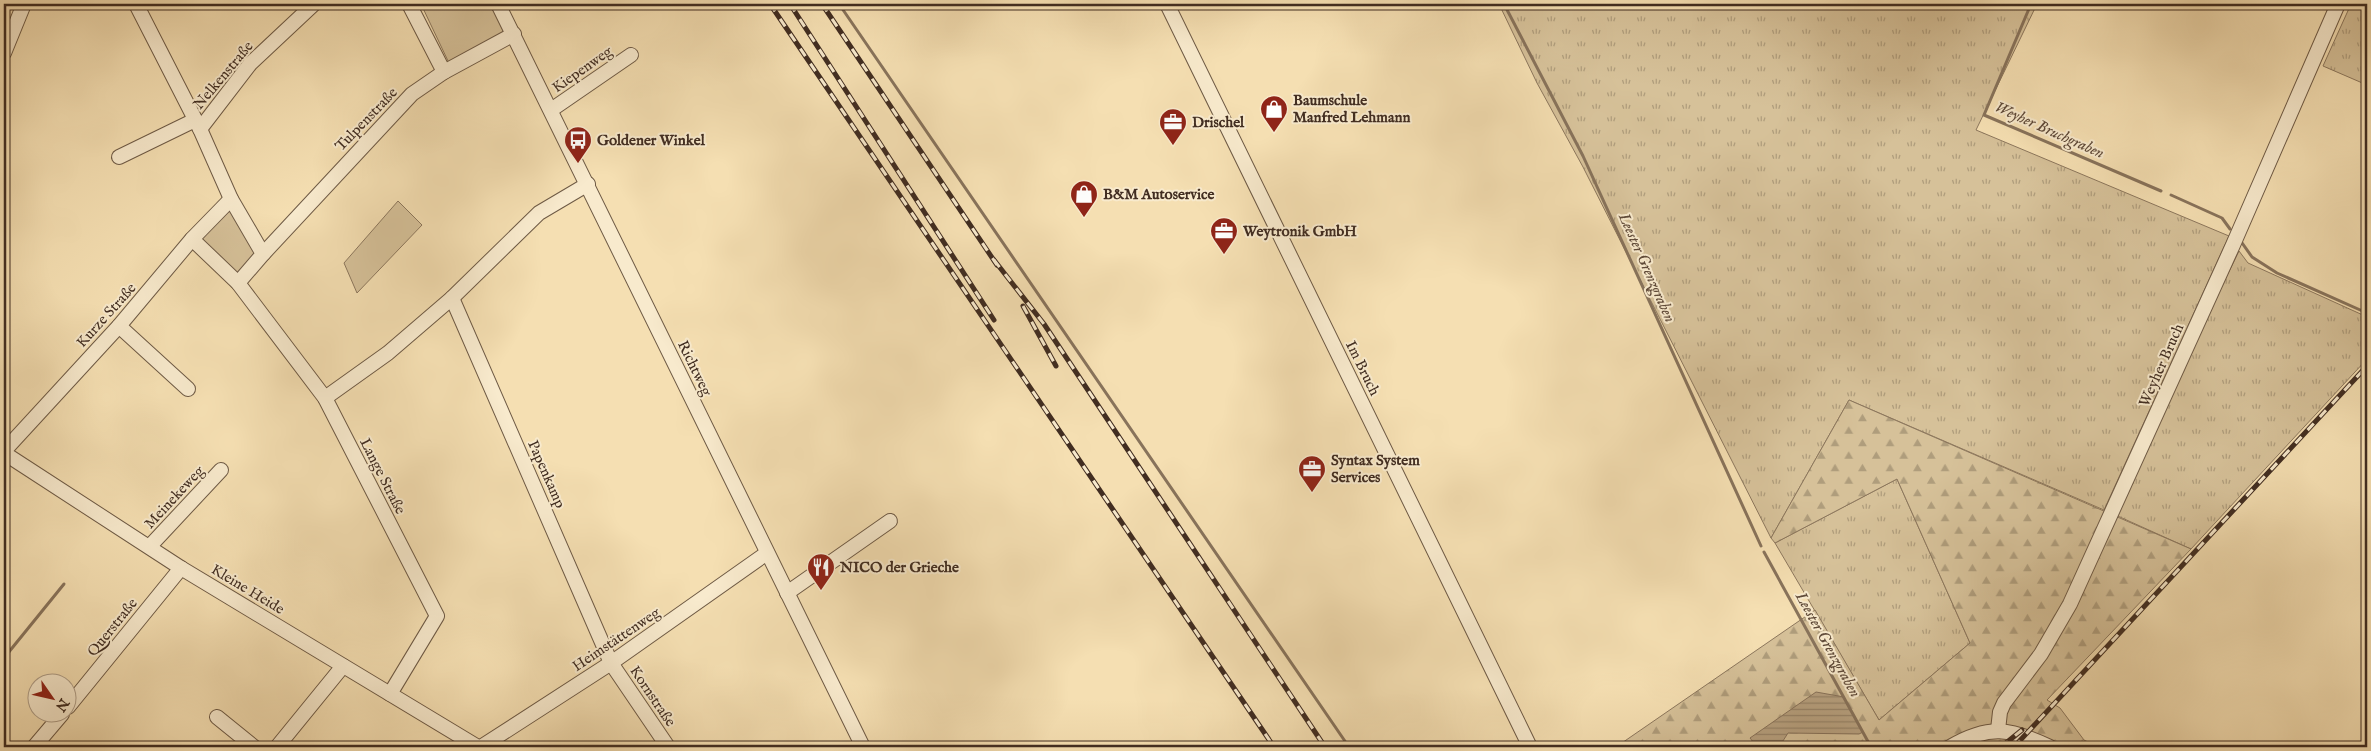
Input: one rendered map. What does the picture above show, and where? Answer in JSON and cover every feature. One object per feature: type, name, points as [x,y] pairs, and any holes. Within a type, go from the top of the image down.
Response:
[{"type":"street","points":[[4,52],[24,4]]},
{"type":"street","points":[[136,4],[199,125],[231,199],[263,254],[238,283]]},
{"type":"street","name":"Nelkenstraße","points":[[199,125],[250,64],[314,4]]},
{"type":"street","points":[[409,4],[444,72]]},
{"type":"street","name":"Richtweg","points":[[498,4],[863,747]]},
{"type":"street","name":"Im Bruch","points":[[1167,4],[1530,747]]},
{"type":"street","name":"Weyher Bruch","points":[[1998,730],[2000,712],[2004,703],[2041,654],[2070,604],[2233,245],[2338,4]]},
{"type":"street","name":"Tulpenstraße","points":[[263,254],[412,94],[444,72],[514,34]]},
{"type":"street","name":"Kiepenweg","points":[[551,110],[631,55]]},
{"type":"street","points":[[119,157],[199,125]]},
{"type":"street","points":[[325,398],[388,353],[452,298],[539,213],[588,184]]},
{"type":"street","name":"Kurze Straße","points":[[4,452],[119,326],[192,239],[231,199]]},
{"type":"street","name":"Lange Straße","points":[[192,239],[238,283],[325,398],[437,616],[390,694]]},
{"type":"street","name":"Papenkamp","points":[[452,298],[611,663]]},
{"type":"street","points":[[119,326],[188,389]]},
{"type":"street","name":"Kleine Heide","points":[[4,452],[182,568],[480,747]]},
{"type":"street","name":"Meinekeweg","points":[[150,546],[221,470]]},
{"type":"street","points":[[787,593],[890,522]]},
{"type":"street","name":"Heimstättenweg","points":[[480,747],[611,663],[767,553]]},
{"type":"street","name":"Querstraße","points":[[78,695],[182,568]]},
{"type":"street","name":"Kornstraße","points":[[611,663],[668,747]]},
{"type":"street","points":[[278,747],[343,666]]},
{"type":"street","points":[[216,717],[254,747]]},
{"type":"street","points":[[34,747],[54,724]]},
{"type":"street","points":[[1950,747],[1968,737],[1998,730],[2025,735],[2050,747]]},
{"type":"green space","points":[[421,4],[492,4],[507,35],[449,63]]},
{"type":"green space","points":[[1499,4],[2037,4],[1976,130],[2229,236],[2104,510],[1849,400],[1771,538],[1583,167],[1537,83]]},
{"type":"green space","points":[[2351,4],[2367,4],[2367,85],[2323,66]]},
{"type":"green space","points":[[398,201],[422,225],[357,293],[344,263]]},
{"type":"green space","points":[[231,202],[262,253],[238,280],[194,239]]},
{"type":"green space","points":[[2239,251],[2248,263],[2365,316],[2367,312],[2367,359],[2191,549],[2111,513]]},
{"type":"green space","points":[[1849,400],[2191,549],[2047,700],[2060,708],[2084,740],[2098,747],[1616,747],[1815,610],[1879,720],[1970,643],[1897,479],[1775,543],[1771,538]]},
{"type":"green space","points":[[1897,479],[1970,643],[1879,720],[1775,543]]},
{"type":"shaded area","points":[[1816,692],[1844,697],[1863,732],[1859,734],[1788,733],[1781,744],[1782,747],[1757,747],[1750,738]]},
{"type":"waterway","points":[[839,4],[1349,747]]},
{"type":"waterway","name":"Leester Grenzgraben","points":[[1504,4],[1583,156],[1761,546]]},
{"type":"waterway","name":"Weyher Bruchgraben","points":[[2031,4],[1984,115],[2161,191]]},
{"type":"waterway","points":[[2171,195],[2222,218],[2230,229]]},
{"type":"waterway","points":[[2240,240],[2252,257],[2277,273],[2367,313]]},
{"type":"waterway","name":"Leester Grenzgraben","points":[[1764,552],[1871,747]]},
{"type":"waterway","points":[[4,658],[64,584]]},
{"type":"railway","points":[[770,4],[1274,747]]},
{"type":"railway","points":[[790,4],[994,320]]},
{"type":"railway","points":[[822,4],[997,265]]},
{"type":"railway","points":[[994,260],[1044,324],[1325,747]]},
{"type":"railway","points":[[1023,306],[1056,366]]},
{"type":"railway","points":[[2014,747],[2367,366]]},
{"type":"railway","points":[[2001,747],[2022,730]]},
{"type":"place","name":"Baumschule Manfred Lehmann","points":[[1274,133]]},
{"type":"place","name":"Drischel","points":[[1173,146]]},
{"type":"place","name":"Goldener Winkel","points":[[578,164]]},
{"type":"place","name":"B&M Autoservice","points":[[1084,218]]},
{"type":"place","name":"Weytronik GmbH","points":[[1224,255]]},
{"type":"place","name":"Syntax System Services","points":[[1312,493]]},
{"type":"place","name":"NICO der Grieche","points":[[821,591]]}]
